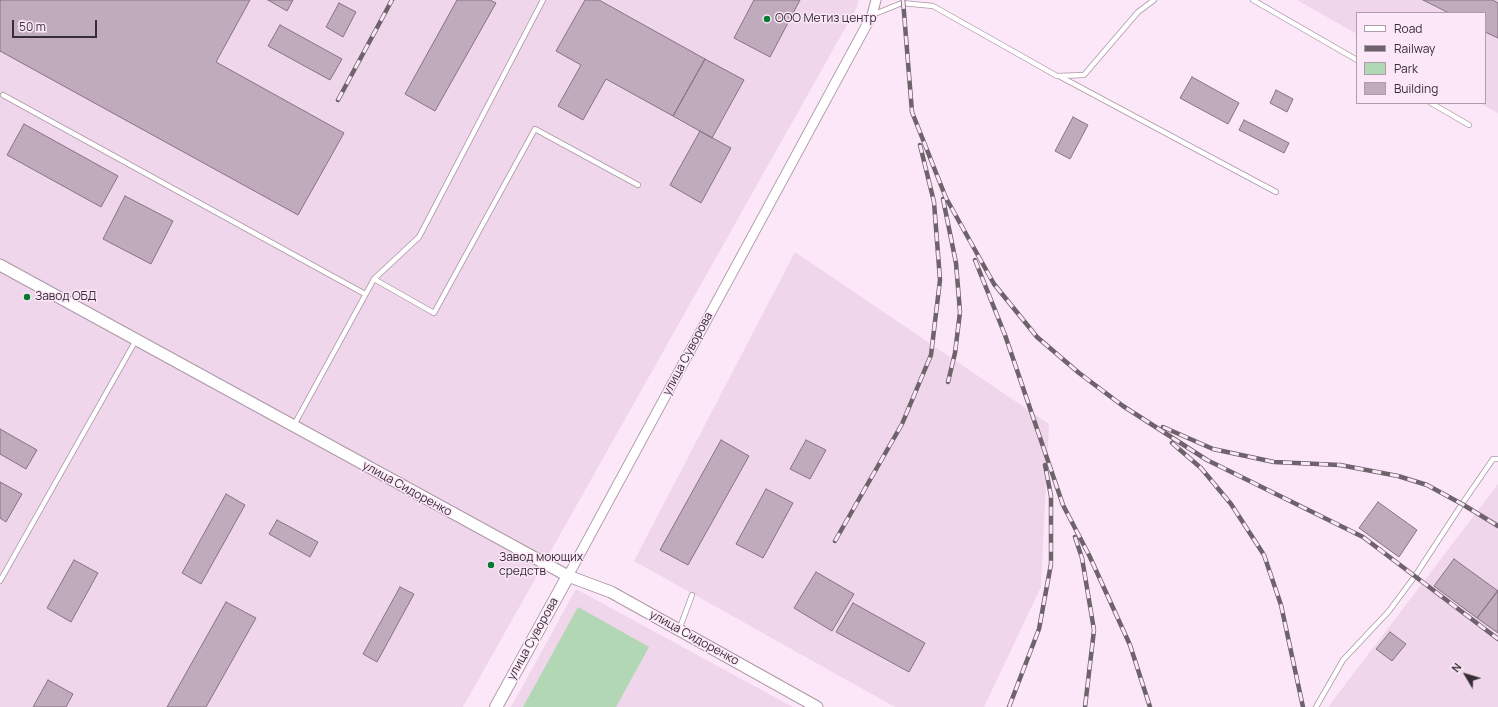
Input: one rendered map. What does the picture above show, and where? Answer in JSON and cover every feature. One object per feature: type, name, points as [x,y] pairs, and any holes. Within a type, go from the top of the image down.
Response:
[{"type":"main road","name":"улица Суворова","points":[[496,707],[568,576]]},
{"type":"street","name":"улица Суворова","points":[[568,576],[872,15],[876,0]]},
{"type":"street","name":"улица Сидоренко","points":[[0,265],[568,576],[611,592],[817,707]]},
{"type":"lane","points":[[293,426],[374,279],[419,237],[543,0]]},
{"type":"lane","points":[[1057,76],[1084,75],[1138,12],[1154,0]]},
{"type":"lane","points":[[1253,0],[1356,59]]},
{"type":"lane","points":[[872,15],[902,3],[933,6],[1057,76],[1276,192]]},
{"type":"lane","points":[[2,95],[365,294]]},
{"type":"lane","points":[[1433,104],[1469,125]]},
{"type":"lane","points":[[374,279],[434,313],[535,129],[638,185]]},
{"type":"lane","points":[[0,581],[136,340]]},
{"type":"lane","points":[[1316,707],[1343,660],[1389,611],[1493,459],[1498,459]]},
{"type":"lane","points":[[679,630],[692,595]]},
{"type":"shaded area","points":[[0,0],[859,0],[856,9],[463,707],[0,707]]},
{"type":"shaded area","points":[[1297,0],[1498,0],[1498,113],[1481,104],[1486,104],[1486,12],[1356,12],[1356,33]]},
{"type":"shaded area","points":[[795,252],[1049,424],[1041,587],[984,707],[895,707],[634,561]]},
{"type":"shaded area","points":[[1498,484],[1498,707],[1328,707]]},
{"type":"shaded area","points":[[576,589],[793,707],[511,707]]},
{"type":"green space","points":[[578,607],[649,647],[616,707],[523,707]]},
{"type":"building","points":[[0,0],[250,0],[216,62],[344,133],[298,215],[0,51]]},
{"type":"building","points":[[268,0],[293,0],[287,11]]},
{"type":"building","points":[[457,0],[490,0],[496,3],[435,111],[405,94]]},
{"type":"building","points":[[585,0],[599,0],[705,59],[673,116],[606,79],[583,120],[558,106],[581,65],[556,51]]},
{"type":"building","name":"ООО Метиз центр","points":[[754,0],[800,0],[770,57],[734,38]]},
{"type":"building","points":[[1423,0],[1493,0],[1498,3],[1498,38],[1486,32],[1486,12],[1447,12]]},
{"type":"building","points":[[339,3],[356,12],[343,37],[326,27]]},
{"type":"building","points":[[280,25],[342,59],[330,80],[268,46]]},
{"type":"building","points":[[705,59],[744,80],[712,138],[673,116]]},
{"type":"building","points":[[1192,77],[1239,103],[1228,124],[1180,98]]},
{"type":"building","points":[[1276,90],[1293,99],[1287,112],[1270,103]]},
{"type":"building","points":[[1073,117],[1088,125],[1070,159],[1055,151]]},
{"type":"building","points":[[1244,120],[1289,143],[1284,153],[1239,130]]},
{"type":"building","points":[[24,124],[118,176],[101,207],[7,155]]},
{"type":"building","points":[[700,131],[731,148],[701,203],[670,185]]},
{"type":"building","points":[[125,196],[173,221],[151,264],[103,239]]},
{"type":"building","points":[[0,429],[37,450],[26,469],[0,454]]},
{"type":"building","points":[[721,440],[749,456],[688,565],[660,550]]},
{"type":"building","points":[[806,440],[826,450],[810,479],[790,469]]},
{"type":"building","points":[[0,482],[22,494],[6,522],[0,518]]},
{"type":"building","points":[[766,489],[793,503],[763,558],[736,544]]},
{"type":"building","points":[[226,494],[245,505],[201,584],[182,573]]},
{"type":"building","points":[[1378,502],[1417,530],[1399,557],[1359,528]]},
{"type":"building","points":[[277,520],[318,542],[310,557],[269,534]]},
{"type":"building","points":[[1454,559],[1498,591],[1477,618],[1434,586]]},
{"type":"building","points":[[74,560],[98,573],[71,622],[47,608]]},
{"type":"building","points":[[816,572],[854,594],[832,631],[794,608]]},
{"type":"building","points":[[400,587],[414,594],[377,662],[363,654]]},
{"type":"building","points":[[1498,590],[1498,633],[1477,618]]},
{"type":"building","points":[[226,602],[256,618],[206,707],[167,707]]},
{"type":"building","points":[[853,603],[925,643],[909,672],[836,632]]},
{"type":"building","points":[[1390,632],[1406,644],[1392,661],[1376,649]]},
{"type":"building","points":[[48,680],[73,694],[66,707],[33,707]]},
{"type":"railway","points":[[338,100],[392,0]]},
{"type":"railway","points":[[903,0],[912,112],[946,198],[994,284],[1037,337],[1079,373],[1123,406],[1207,460],[1363,537],[1498,639]]},
{"type":"railway","points":[[835,541],[902,424],[931,355],[940,280],[934,202],[920,145]]},
{"type":"railway","points":[[943,199],[956,263],[960,312],[955,353],[948,382]]},
{"type":"railway","points":[[975,260],[1005,335],[1063,505],[1089,555],[1130,645],[1150,707]]},
{"type":"railway","points":[[1163,427],[1213,449],[1274,462],[1340,465],[1398,476],[1427,485],[1498,526]]},
{"type":"railway","points":[[1172,443],[1201,468],[1231,504],[1264,555],[1281,605],[1303,707]]},
{"type":"railway","points":[[1009,707],[1039,629],[1051,564],[1051,496],[1045,465]]},
{"type":"railway","points":[[1075,537],[1082,558],[1094,630],[1085,707]]},
{"type":"place","name":"ООО Метиз центр","points":[[767,19]]},
{"type":"place","name":"Завод ОБД","points":[[27,297]]},
{"type":"place","name":"Завод моющих средств","points":[[491,565]]}]
